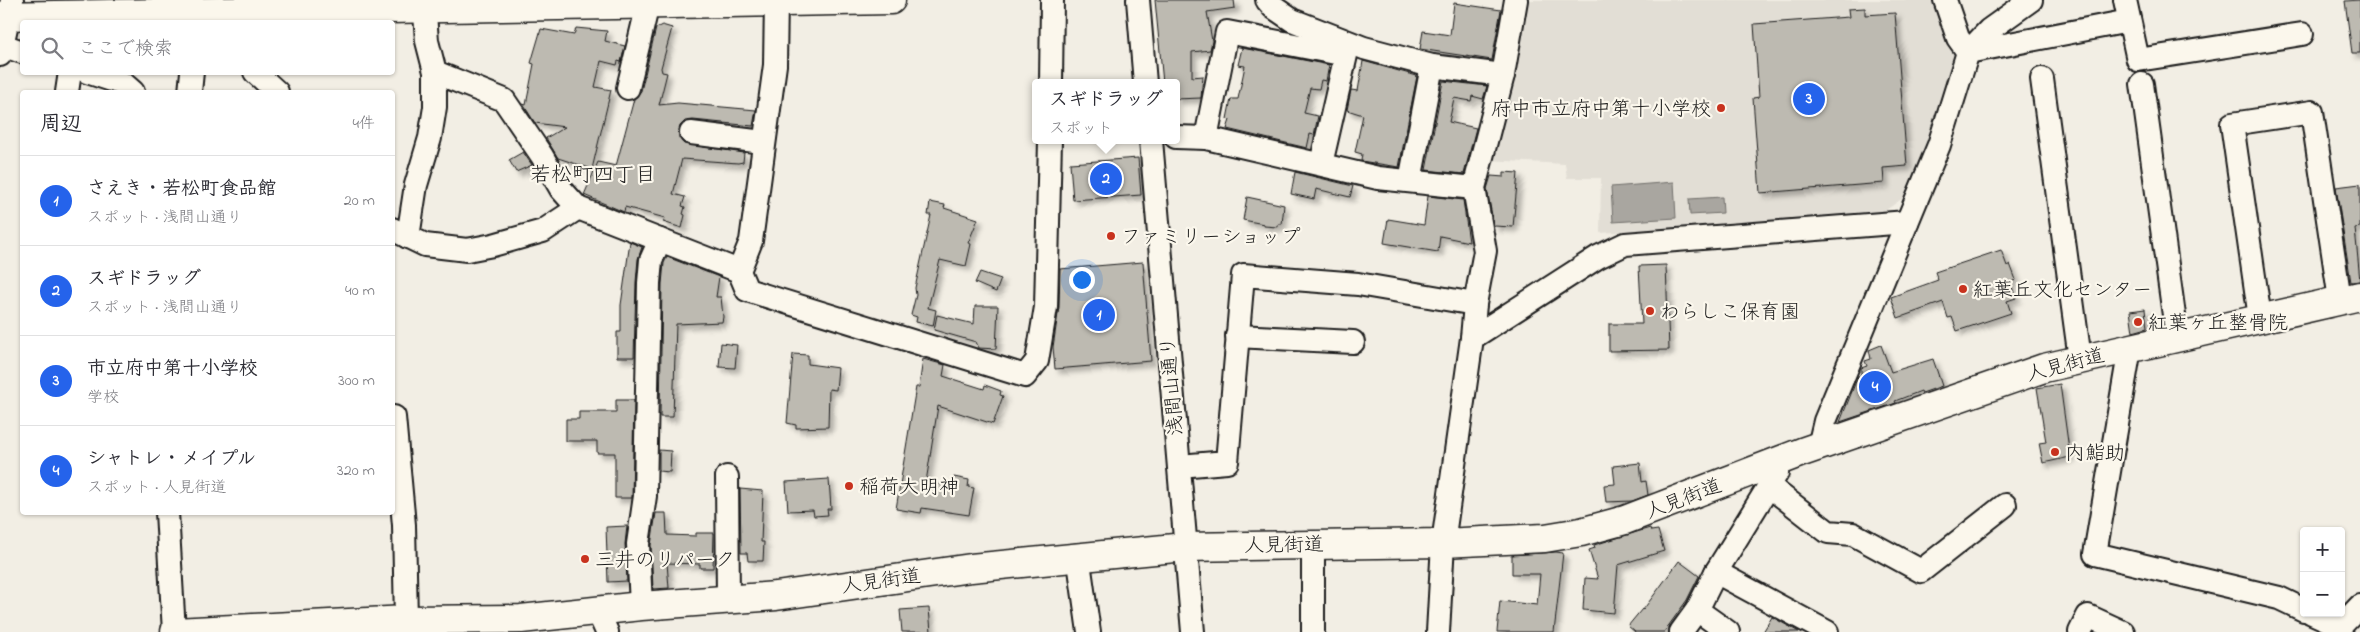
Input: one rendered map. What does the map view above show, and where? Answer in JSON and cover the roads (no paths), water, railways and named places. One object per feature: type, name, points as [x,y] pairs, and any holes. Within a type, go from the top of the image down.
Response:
[{"type":"main road","points":[[6,10],[80,18],[319,5],[604,2],[648,4],[891,0]]},
{"type":"main road","name":"人見街道","points":[[175,632],[406,620],[461,626],[521,626],[602,622],[641,606],[776,596],[971,568],[1185,546],[1444,543],[1545,538],[1581,532],[1625,520],[1819,446],[2044,368],[2350,298]]},
{"type":"street","points":[[1051,79],[1052,0]]},
{"type":"street","points":[[1138,0],[1145,79]]},
{"type":"street","points":[[1267,0],[1273,7],[1301,24],[1364,48],[1432,66],[1503,75]]},
{"type":"street","points":[[1438,632],[1444,543],[1475,304],[1485,251],[1474,188],[1503,75],[1516,0]]},
{"type":"street","points":[[1945,0],[1958,38],[1968,52]]},
{"type":"street","points":[[1819,446],[1825,421],[1939,145],[1968,52],[1989,30],[2031,0]]},
{"type":"street","points":[[776,1],[775,65],[751,241],[739,271],[747,290],[1025,376],[1036,361],[1046,307],[1050,144]]},
{"type":"street","points":[[424,4],[427,41],[435,72],[435,106],[430,138],[400,233],[425,245],[466,250],[493,245],[543,231],[578,208]]},
{"type":"street","points":[[628,88],[648,4]]},
{"type":"street","points":[[6,10],[8,51]]},
{"type":"street","points":[[1968,52],[2127,10],[2138,60],[2302,34]]},
{"type":"street","points":[[1206,138],[1228,32],[1346,55],[1321,164]]},
{"type":"street","points":[[1410,181],[1432,66]]},
{"type":"street","points":[[435,72],[504,100],[542,156],[561,189],[578,208],[739,271]]},
{"type":"street","points":[[67,90],[70,75]]},
{"type":"street","points":[[98,75],[128,83]]},
{"type":"street","points":[[190,90],[192,75]]},
{"type":"street","points":[[258,75],[274,90]]},
{"type":"street","points":[[2042,79],[2080,359]]},
{"type":"street","points":[[2142,84],[2177,337]]},
{"type":"street","points":[[2260,318],[2232,124],[2312,112],[2350,298]]},
{"type":"street","points":[[691,133],[763,142]]},
{"type":"street","points":[[1180,137],[1206,138],[1378,178],[1474,188]]},
{"type":"street","name":"浅間山通り","points":[[1151,144],[1159,258],[1193,632]]},
{"type":"street","points":[[1472,338],[1598,257],[1624,244],[1907,222]]},
{"type":"street","points":[[641,606],[638,544],[645,496],[649,283],[651,260],[660,240]]},
{"type":"street","points":[[1179,466],[1226,462],[1243,274],[1358,284],[1475,304]]},
{"type":"street","points":[[1238,336],[1353,342]]},
{"type":"street","points":[[2130,348],[2095,554],[2279,598],[2300,608]]},
{"type":"street","points":[[395,438],[404,525],[406,620]]},
{"type":"street","points":[[1681,632],[1697,610],[1716,572],[1784,459]]},
{"type":"street","points":[[727,477],[728,600]]},
{"type":"street","points":[[1769,486],[1828,532],[1853,534],[1921,571],[2005,506]]},
{"type":"street","points":[[168,515],[175,632]]},
{"type":"street","points":[[1313,544],[1313,632]]},
{"type":"street","points":[[1078,556],[1089,632]]},
{"type":"street","points":[[1716,572],[1826,632]]},
{"type":"street","points":[[2318,617],[2338,629],[2360,606]]},
{"type":"street","points":[[1697,610],[1728,632]]},
{"type":"street","points":[[2080,632],[2088,616],[2123,632]]},
{"type":"place","name":"市立府中第十小学校","points":[[1809,99]]},
{"type":"place","name":"府中市立府中第十小学校","points":[[1721,108]]},
{"type":"place","name":"スギドラッグ","points":[[1106,179]]},
{"type":"place","name":"ファミリーショップ","points":[[1111,236]]},
{"type":"place","name":"紅葉丘文化センター","points":[[1963,289]]},
{"type":"place","name":"わらしこ保育園","points":[[1650,311]]},
{"type":"place","name":"さえき・若松町食品館","points":[[1099,315]]},
{"type":"place","name":"紅葉ヶ丘整骨院","points":[[2138,322]]},
{"type":"place","name":"シャトレ・メイプル","points":[[1875,387]]},
{"type":"place","name":"内鮨助","points":[[2055,452]]},
{"type":"place","name":"稲荷大明神","points":[[849,486]]},
{"type":"place","name":"三井のリパーク","points":[[585,559]]},
{"type":"district","name":"若松町四丁目","points":[[593,174]]}]
